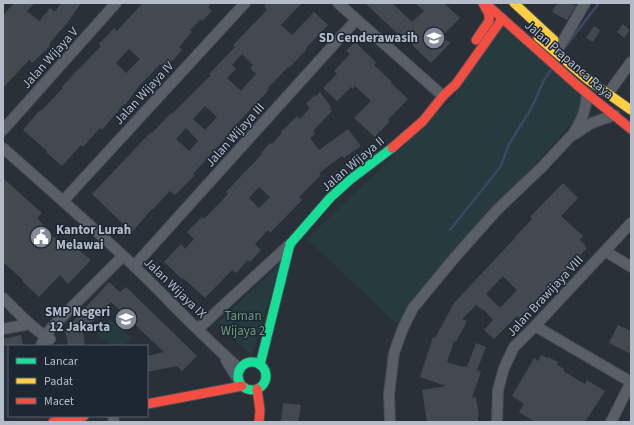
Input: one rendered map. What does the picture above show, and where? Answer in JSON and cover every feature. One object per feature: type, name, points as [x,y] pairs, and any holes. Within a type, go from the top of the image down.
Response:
[{"type":"street","name":"Jalan Wijaya V","points":[[3,130],[116,3]]},
{"type":"street","name":"Jalan Wijaya IV","points":[[63,201],[245,3]]},
{"type":"street","points":[[338,3],[442,95]]},
{"type":"street","name":"Jalan Prapanca Raya","points":[[514,3],[560,46],[629,103]]},
{"type":"street","points":[[560,46],[585,3]]},
{"type":"street","name":"Jalan Prapanca Raya","points":[[489,5],[502,19],[587,94],[631,129]]},
{"type":"street","name":"Jalan Wijaya II","points":[[198,329],[290,244],[330,198],[351,179],[423,121],[435,106],[489,21],[489,5]]},
{"type":"street","name":"Jalan Wijaya II","points":[[442,95],[456,84],[502,19]]},
{"type":"street","name":"Jalan Wijaya III","points":[[134,266],[356,20]]},
{"type":"street","points":[[531,31],[588,79],[631,110]]},
{"type":"street","points":[[612,88],[631,62]]},
{"type":"street","points":[[390,422],[389,394],[394,353],[413,308],[497,210],[541,168],[570,137],[583,116],[587,94]]},
{"type":"street","points":[[570,137],[592,123],[615,115]]},
{"type":"street","name":"Jalan Wijaya IX","points":[[3,148],[134,266],[220,352],[240,369]]},
{"type":"street","name":"Jalan Brawijaya VIII","points":[[497,422],[498,390],[504,368],[514,347],[536,326],[631,223]]},
{"type":"street","name":"Jalan Wijaya II","points":[[260,365],[290,244]]},
{"type":"street","points":[[605,251],[631,267]]},
{"type":"street","points":[[3,298],[49,340],[53,326],[123,256]]},
{"type":"street","points":[[3,329],[30,324]]},
{"type":"street","points":[[536,326],[631,382],[611,422]]},
{"type":"street","name":"Jalan Wijaya IX","points":[[220,352],[240,383]]},
{"type":"street","points":[[250,363],[260,365],[265,372],[265,379],[262,386],[257,389],[248,390],[240,383],[238,376],[240,369],[244,365],[250,363]]},
{"type":"street","points":[[148,404],[240,383]]},
{"type":"street","points":[[257,389],[260,410],[258,422]]},
{"type":"street","points":[[52,422],[63,418],[74,417]]},
{"type":"green space","points":[[500,20],[590,102],[412,306],[401,328],[307,239],[453,98]]},
{"type":"green space","name":"Taman Wijaya 2","points":[[280,264],[252,356],[217,323]]},
{"type":"green space","points":[[109,319],[131,337],[125,345],[111,345],[97,334]]},
{"type":"building","points":[[14,3],[35,3],[27,11],[39,21],[50,8],[55,12],[61,3],[81,3],[67,23],[49,44],[50,46],[32,63],[29,60],[3,88],[3,15]]},
{"type":"building","points":[[143,3],[212,3],[208,7],[212,11],[190,30],[192,32],[179,47],[182,50],[165,69],[160,64],[139,86],[125,105],[124,104],[102,130],[100,128],[83,147],[81,145],[62,166],[23,130],[101,46],[99,44],[114,28],[117,31]],"holes":[[[129,49],[140,59],[126,73],[116,63]]]},
{"type":"building","points":[[267,3],[302,3],[281,25],[292,35],[314,12],[328,25],[289,68],[288,67],[267,89],[269,90],[230,131],[231,132],[193,174],[195,175],[175,195],[170,191],[132,232],[92,194],[151,132],[152,133],[171,113],[172,114],[211,75],[209,74],[235,47],[233,45],[267,10],[264,6]],"holes":[[[242,54],[253,65],[250,68],[256,74],[241,91],[227,78],[236,69],[232,65]],[[205,106],[217,117],[205,130],[193,119]],[[186,128],[198,141],[189,151],[176,139]]]},
{"type":"building","points":[[365,3],[392,3],[412,22],[424,11],[415,3],[444,3],[460,18],[442,36],[450,43],[431,63],[399,32],[398,34]]},
{"type":"building","points":[[557,3],[570,3],[576,6],[567,20],[552,12]]},
{"type":"building","points":[[623,24],[630,30],[624,38],[617,32]]},
{"type":"building","points":[[594,26],[600,30],[593,42],[586,38]]},
{"type":"building","points":[[355,42],[376,62],[374,65],[408,99],[388,120],[389,122],[375,137],[354,118],[371,101],[355,86],[353,89],[351,87],[337,101],[323,88],[337,74],[334,71],[350,54],[346,51]]},
{"type":"building","points":[[320,92],[331,107],[330,109],[332,111],[313,131],[315,134],[310,138],[319,150],[348,129],[361,146],[344,158],[342,156],[319,173],[321,175],[299,197],[302,200],[270,233],[268,230],[255,244],[261,250],[250,262],[248,260],[236,273],[232,270],[205,298],[164,262],[181,244],[185,249],[194,239],[187,232],[202,217],[204,219],[228,194],[226,192],[262,154],[261,153],[270,143],[272,144],[282,133],[281,132],[297,116],[300,119],[310,108],[306,104],[315,95],[316,96]],"holes":[[[259,187],[270,197],[259,208],[249,198]]]},
{"type":"building","points":[[3,178],[42,213],[37,218],[60,243],[64,238],[91,260],[68,284],[60,275],[39,297],[3,262]]},
{"type":"building","points":[[563,183],[578,198],[561,216],[583,236],[580,240],[587,248],[531,305],[532,306],[520,319],[517,316],[494,339],[484,330],[493,320],[483,309],[482,310],[476,305],[462,319],[467,321],[456,342],[454,341],[447,362],[467,367],[476,343],[486,347],[477,370],[481,372],[472,398],[476,397],[479,416],[478,422],[427,422],[422,390],[446,386],[420,377],[433,337],[435,338],[454,303],[532,219],[530,217]],"holes":[[[503,276],[517,290],[500,308],[486,294]]]},
{"type":"building","points":[[109,282],[120,292],[126,287],[197,356],[182,371],[177,366],[148,372],[148,356],[164,352],[111,302],[83,332],[85,345],[68,345],[65,330]]},
{"type":"building","points":[[618,325],[631,331],[631,354],[609,343]]},
{"type":"building","points":[[21,335],[23,345],[3,346],[3,339]]},
{"type":"building","points":[[541,355],[558,362],[557,365],[564,369],[563,371],[585,384],[587,380],[605,391],[585,422],[535,422],[519,412],[524,404],[512,396],[534,358],[538,361]]},
{"type":"building","points":[[283,403],[301,405],[298,422],[281,422]]},
{"type":"waterway","points":[[566,46],[599,3]]},
{"type":"waterway","points":[[450,230],[501,166],[509,144],[531,109],[544,80],[552,68]]},
{"type":"traffic: fast","points":[[260,365],[290,244],[330,198],[351,179],[392,148]]},
{"type":"traffic: fast","points":[[252,362],[262,366],[266,376],[262,386],[252,390],[242,386],[238,376],[242,366],[252,362]]},
{"type":"traffic: slow","points":[[514,3],[554,40]]},
{"type":"traffic: slow","points":[[538,37],[587,79],[631,110]]},
{"type":"traffic: jam","points":[[476,40],[489,21],[489,14],[483,3]]},
{"type":"traffic: jam","points":[[485,3],[578,86],[631,129]]},
{"type":"traffic: jam","points":[[392,148],[423,121],[443,96],[456,84],[502,19]]},
{"type":"traffic: jam","points":[[148,404],[242,386]]},
{"type":"traffic: jam","points":[[257,389],[260,410],[259,422]]},
{"type":"traffic: jam","points":[[53,422],[79,417]]},
{"type":"place","name":"SD Cenderawasih","points":[[434,38]]},
{"type":"place","name":"Kantor Lurah Melawai","points":[[41,237]]},
{"type":"place","name":"SMP Negeri 12 Jakarta","points":[[126,319]]}]
